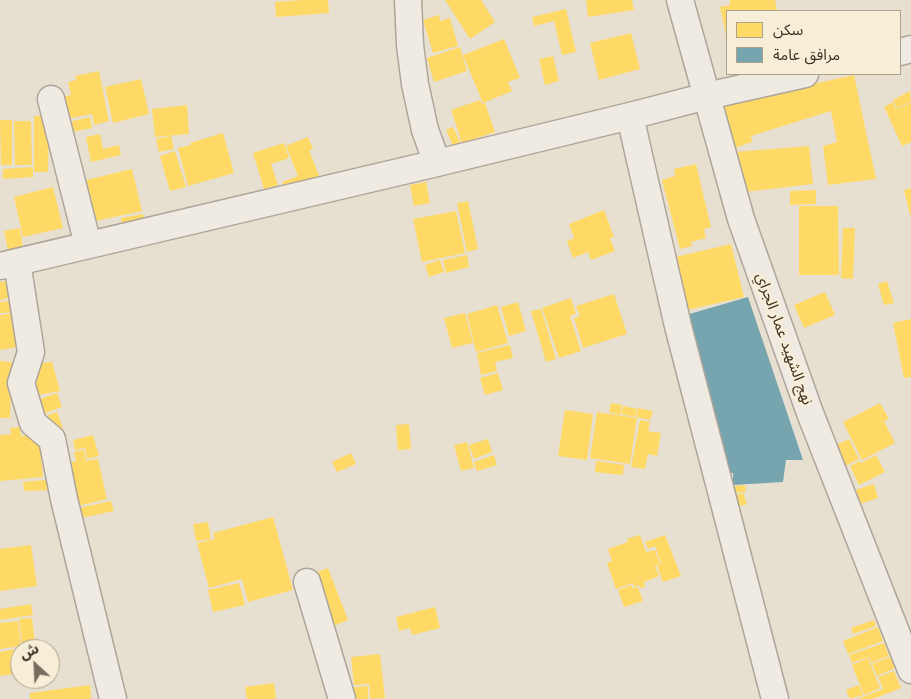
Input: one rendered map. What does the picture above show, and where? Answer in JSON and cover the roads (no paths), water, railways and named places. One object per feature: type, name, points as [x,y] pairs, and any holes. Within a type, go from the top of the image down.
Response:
[{"type":"street","points":[[408,0],[410,45],[415,84],[425,130],[437,163]]},
{"type":"street","name":"نهج الشهيد عمار الجراي","points":[[680,0],[744,228],[810,413],[911,670]]},
{"type":"street","points":[[113,699],[64,499],[52,439],[33,423],[22,383],[31,352],[5,262],[88,245],[437,163],[707,96],[801,75]]},
{"type":"street","points":[[51,99],[88,245]]},
{"type":"street","points":[[630,116],[678,326],[775,699]]},
{"type":"street","points":[[307,582],[342,699]]}]
